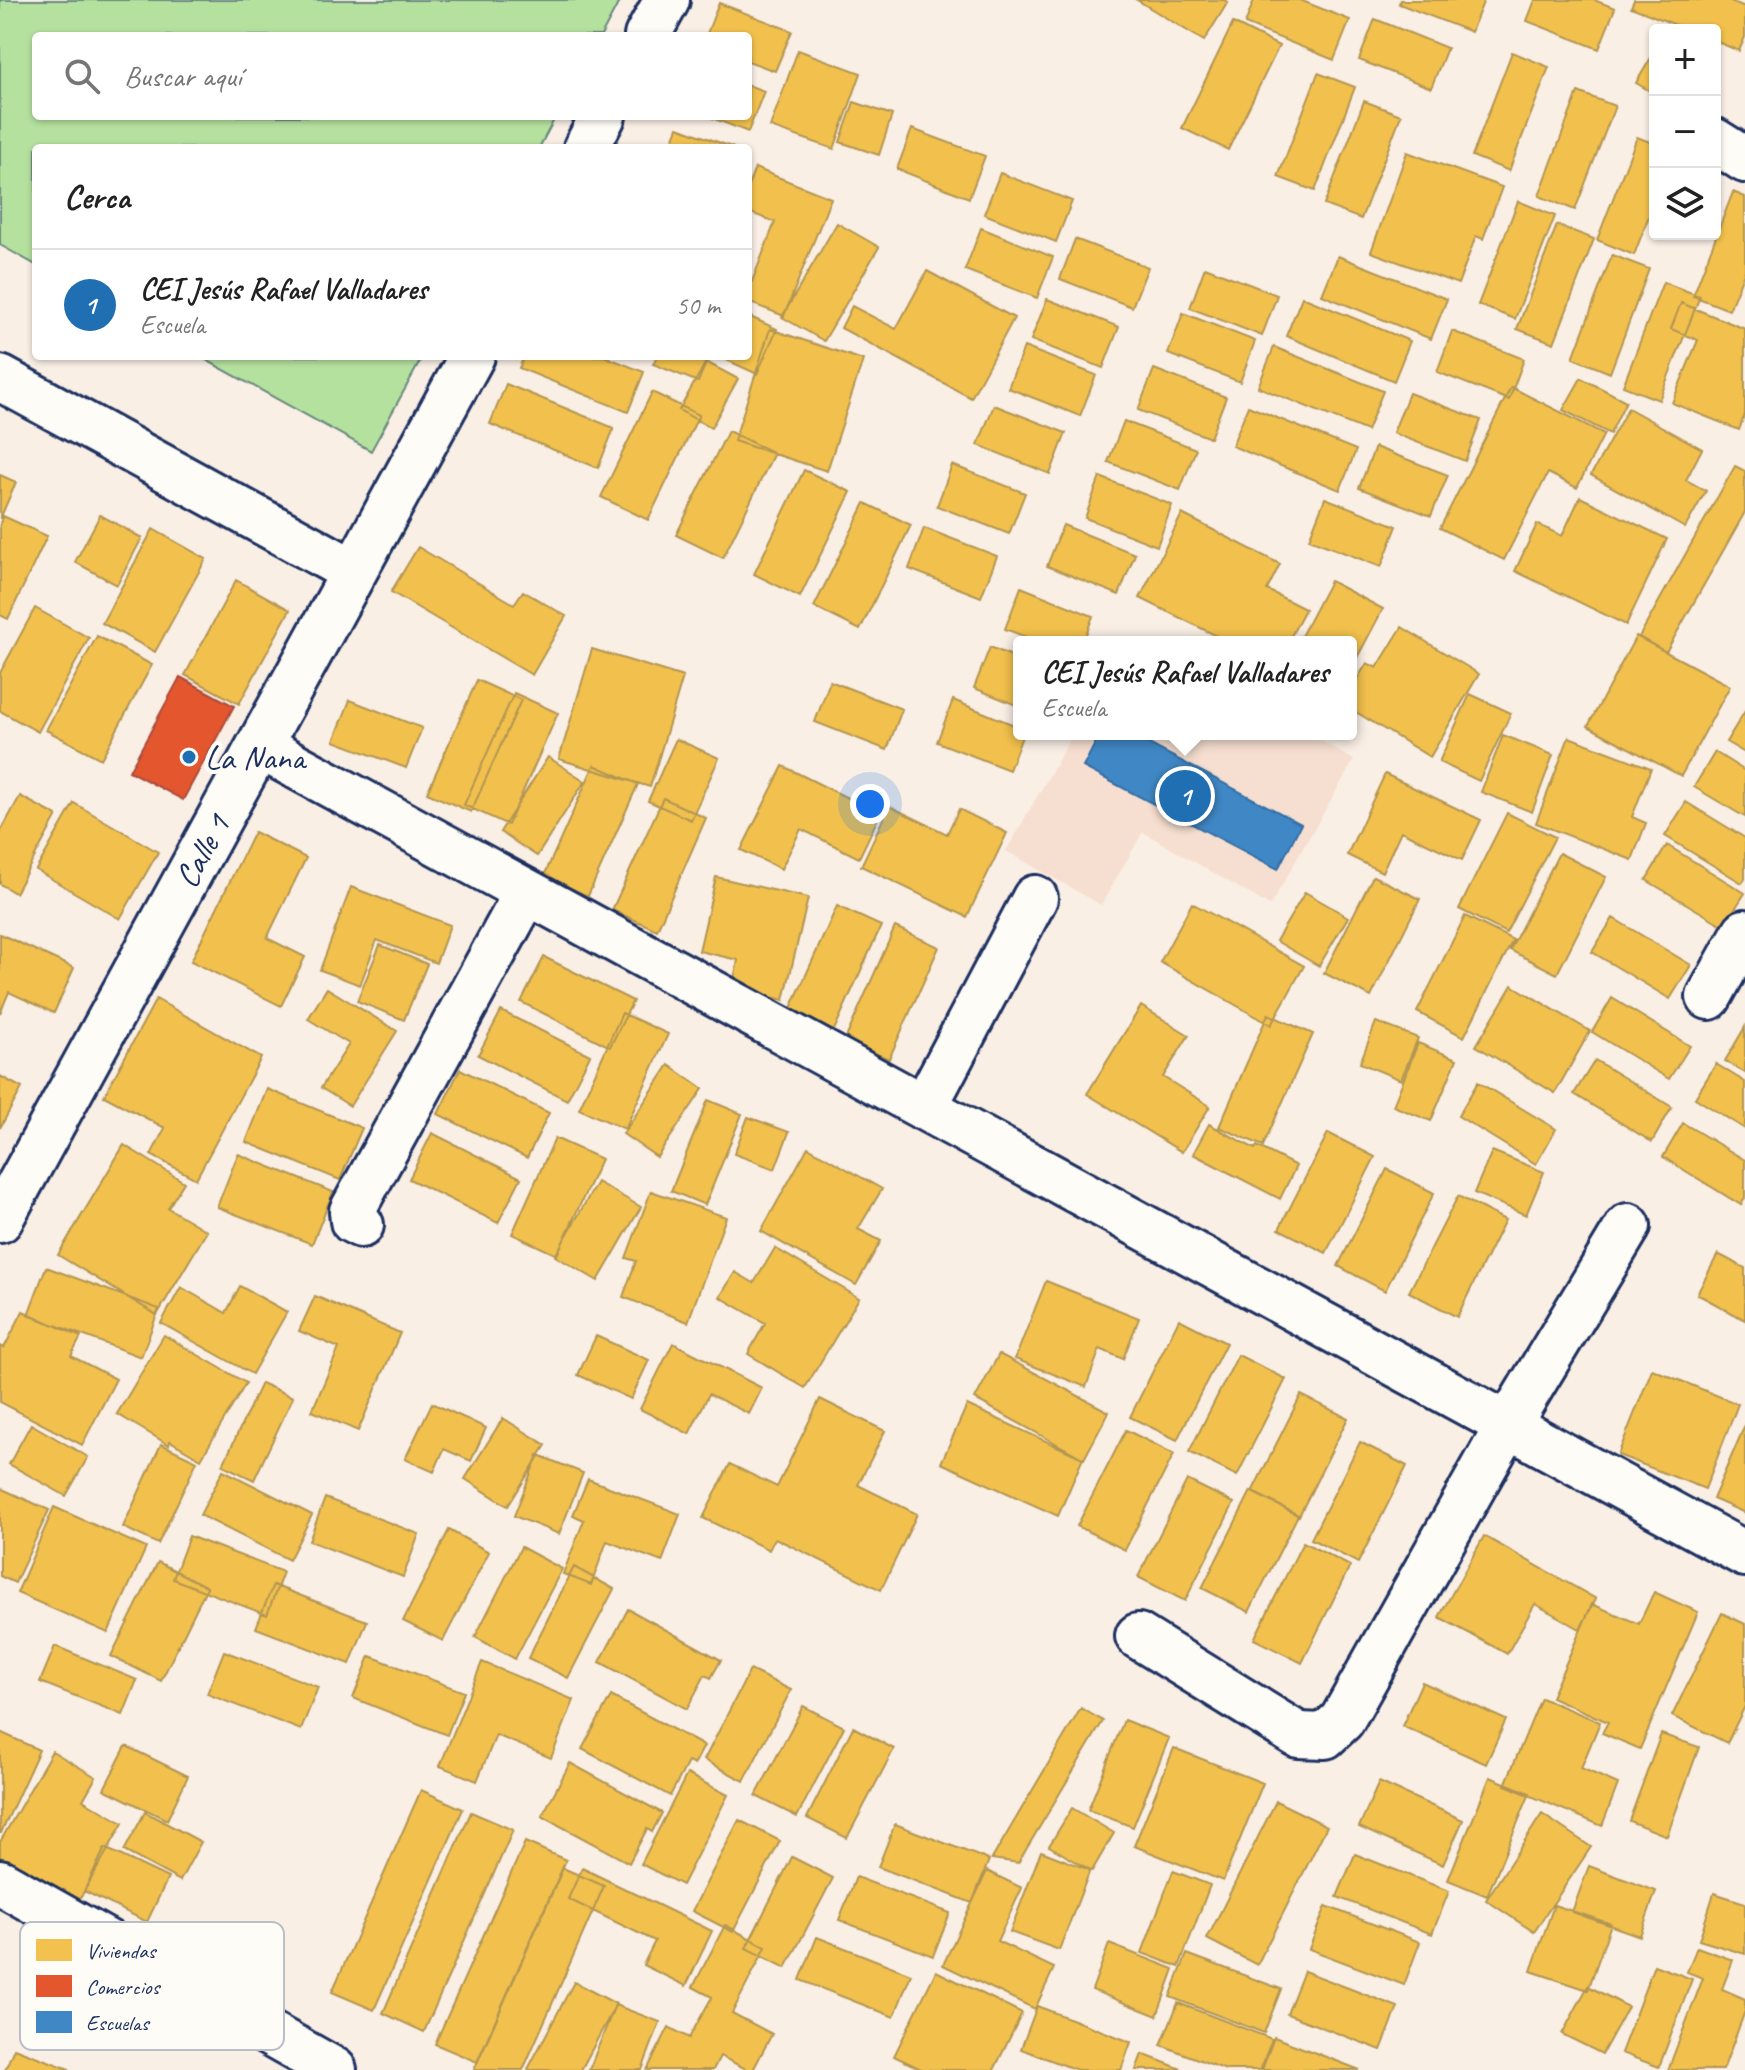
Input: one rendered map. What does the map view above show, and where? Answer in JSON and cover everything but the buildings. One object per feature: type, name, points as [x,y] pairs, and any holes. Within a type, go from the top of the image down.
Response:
[{"type":"street","points":[[649,32],[667,0]]},
{"type":"street","points":[[588,144],[601,120]]},
{"type":"street","points":[[1721,145],[1745,160]]},
{"type":"street","name":"Calle 1","points":[[0,1220],[470,360]]},
{"type":"street","points":[[0,378],[354,572]]},
{"type":"street","points":[[259,746],[1745,1554]]},
{"type":"street","points":[[361,1225],[353,1221],[352,1211],[527,892]]},
{"type":"street","points":[[924,1108],[1035,898]]},
{"type":"street","points":[[1709,997],[1745,932]]},
{"type":"street","points":[[1138,1636],[1298,1735],[1325,1736],[1342,1720],[1508,1425],[1628,1226]]},
{"type":"street","points":[[0,1882],[71,1922]]},
{"type":"street","points":[[284,2042],[334,2070]]},
{"type":"shaded area","points":[[1070,740],[1319,740],[1354,760],[1270,906],[1143,832],[1101,905],[1006,851]]},
{"type":"green space","points":[[0,0],[620,0],[603,32],[32,32],[32,120],[554,120],[541,144],[32,144],[32,263],[0,245]]},
{"type":"green space","points":[[206,360],[421,360],[371,451]]},
{"type":"place","name":"La Nana","points":[[189,757]]},
{"type":"place","name":"CEI Jesús Rafael Valladares","points":[[1185,796]]}]
